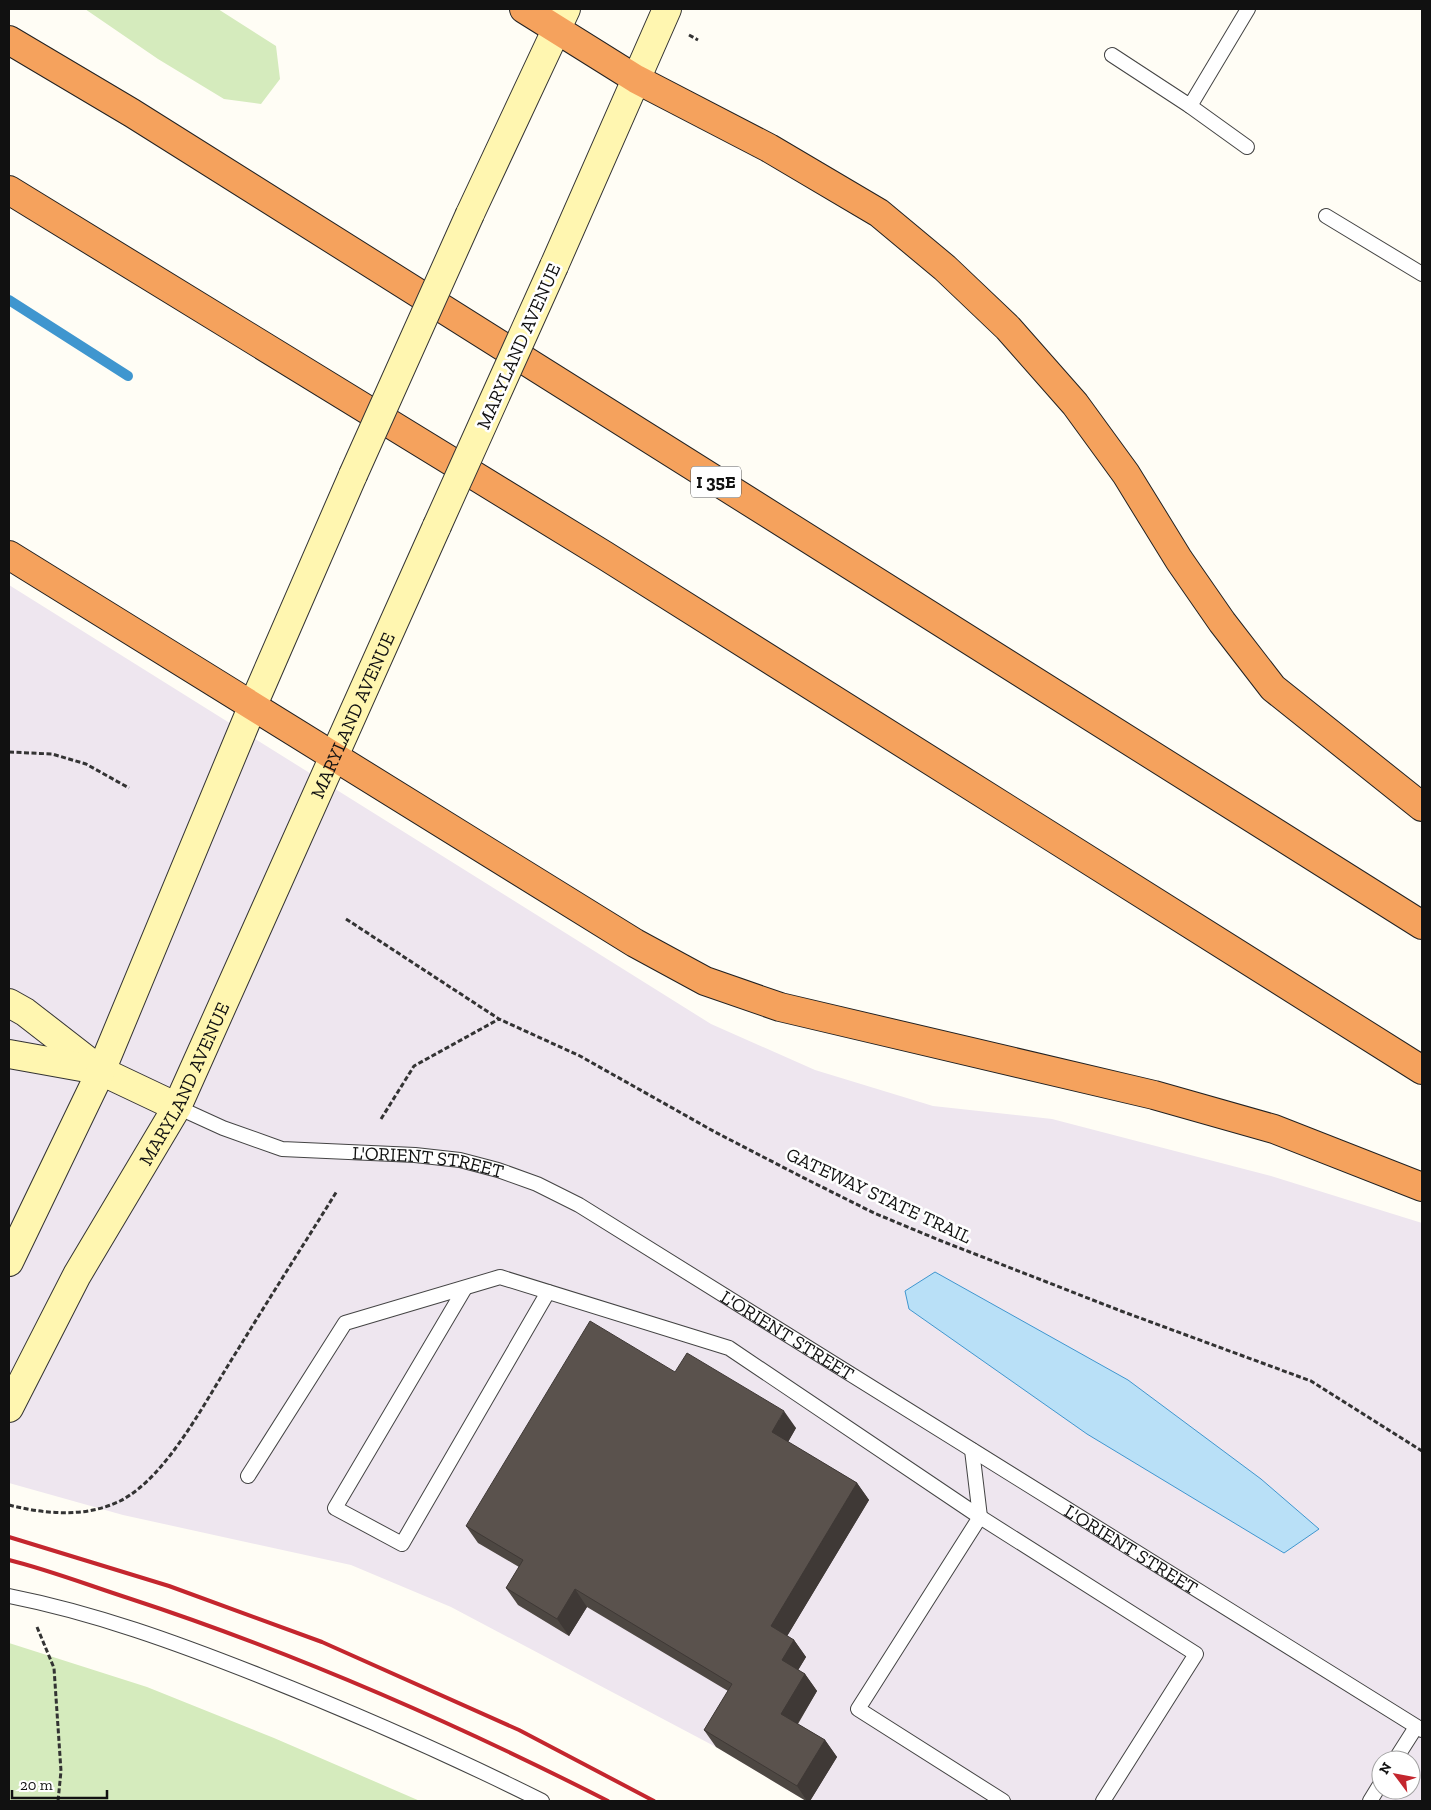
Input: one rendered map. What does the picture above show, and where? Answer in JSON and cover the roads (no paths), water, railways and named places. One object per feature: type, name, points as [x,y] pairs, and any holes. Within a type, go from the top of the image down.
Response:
[{"type":"highway","points":[[524,9],[560,19],[636,79],[769,148],[879,213],[945,268],[1008,328],[1074,404],[1126,474],[1179,560],[1222,622],[1273,688],[1422,808]]},
{"type":"highway","name":"I 35E","points":[[9,40],[132,113],[1422,925]]},
{"type":"highway","points":[[9,190],[604,555],[1422,1070]]},
{"type":"highway","points":[[9,555],[634,943],[705,981],[780,1008],[1154,1094],[1274,1129],[1422,1187]]},
{"type":"main road","name":"MARYLAND AVENUE","points":[[9,1408],[77,1275],[176,1106],[668,9]]},
{"type":"main road","points":[[9,1262],[102,1071],[253,705],[341,502],[560,19]]},
{"type":"main road","name":"L'ORIENT STREET","points":[[9,1003],[25,1012],[102,1071],[176,1106]]},
{"type":"main road","name":"L'ORIENT STREET","points":[[9,1054],[102,1071]]},
{"type":"lane","points":[[1190,106],[1248,9]]},
{"type":"lane","points":[[1112,55],[1190,106],[1247,147]]},
{"type":"lane","points":[[1326,216],[1422,274]]},
{"type":"lane","name":"L'ORIENT STREET","points":[[176,1106],[224,1128],[282,1149],[415,1155],[460,1160],[498,1170],[537,1184],[579,1205],[1419,1729]]},
{"type":"lane","points":[[248,1476],[345,1323],[500,1277],[729,1348],[980,1517],[1196,1654],[1103,1801]]},
{"type":"lane","points":[[465,1288],[335,1508],[402,1544],[548,1292]]},
{"type":"lane","points":[[972,1450],[980,1517],[858,1710],[1003,1801]]},
{"type":"lane","points":[[9,1596],[54,1605],[186,1646],[321,1699],[542,1801]]},
{"type":"lane","points":[[1403,1750],[1419,1729]]},
{"type":"water","points":[[935,1272],[1128,1380],[1261,1479],[1319,1529],[1284,1553],[1087,1434],[909,1309],[905,1291]]},
{"type":"waterway","points":[[9,300],[128,376]]},
{"type":"railway","points":[[9,1537],[169,1586],[322,1642],[519,1730],[654,1801]]},
{"type":"railway","points":[[9,1560],[54,1573],[190,1619],[312,1665],[432,1716],[608,1801]]}]
